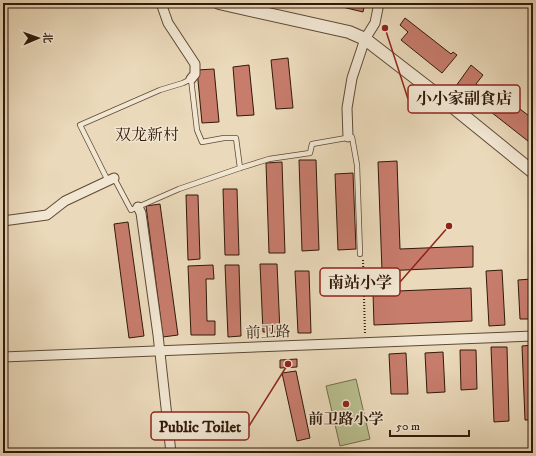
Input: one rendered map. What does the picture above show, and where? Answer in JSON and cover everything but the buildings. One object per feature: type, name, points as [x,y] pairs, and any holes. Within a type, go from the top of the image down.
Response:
[{"type":"street","points":[[161,3],[168,23],[195,64],[195,74],[191,79]]},
{"type":"street","points":[[218,3],[349,32],[365,39],[448,103],[533,172]]},
{"type":"street","points":[[348,138],[347,108],[352,78],[365,39],[375,23],[379,3]]},
{"type":"street","points":[[3,221],[47,215],[65,201],[111,180]]},
{"type":"street","points":[[138,206],[141,213],[158,335],[158,350],[171,453]]},
{"type":"street","name":"前卫路","points":[[3,357],[533,336]]},
{"type":"lane","points":[[240,168],[236,138],[224,138],[202,142],[197,130],[191,79],[160,90],[80,124],[111,180],[131,210],[179,189],[240,168],[269,160],[310,153],[312,144],[352,137],[357,165],[360,254]]},
{"type":"path","points":[[360,254],[363,254],[365,343]]},
{"type":"green space","points":[[356,379],[370,439],[340,446],[326,386]]},
{"type":"place","name":"小小家副食店","points":[[385,28]]},
{"type":"place","name":"南站小学","points":[[449,226]]},
{"type":"place","name":"Public Toilet","points":[[288,364]]},
{"type":"place","name":"前卫路小学","points":[[346,404]]},
{"type":"district","name":"双龙新村","points":[[147,134]]}]
